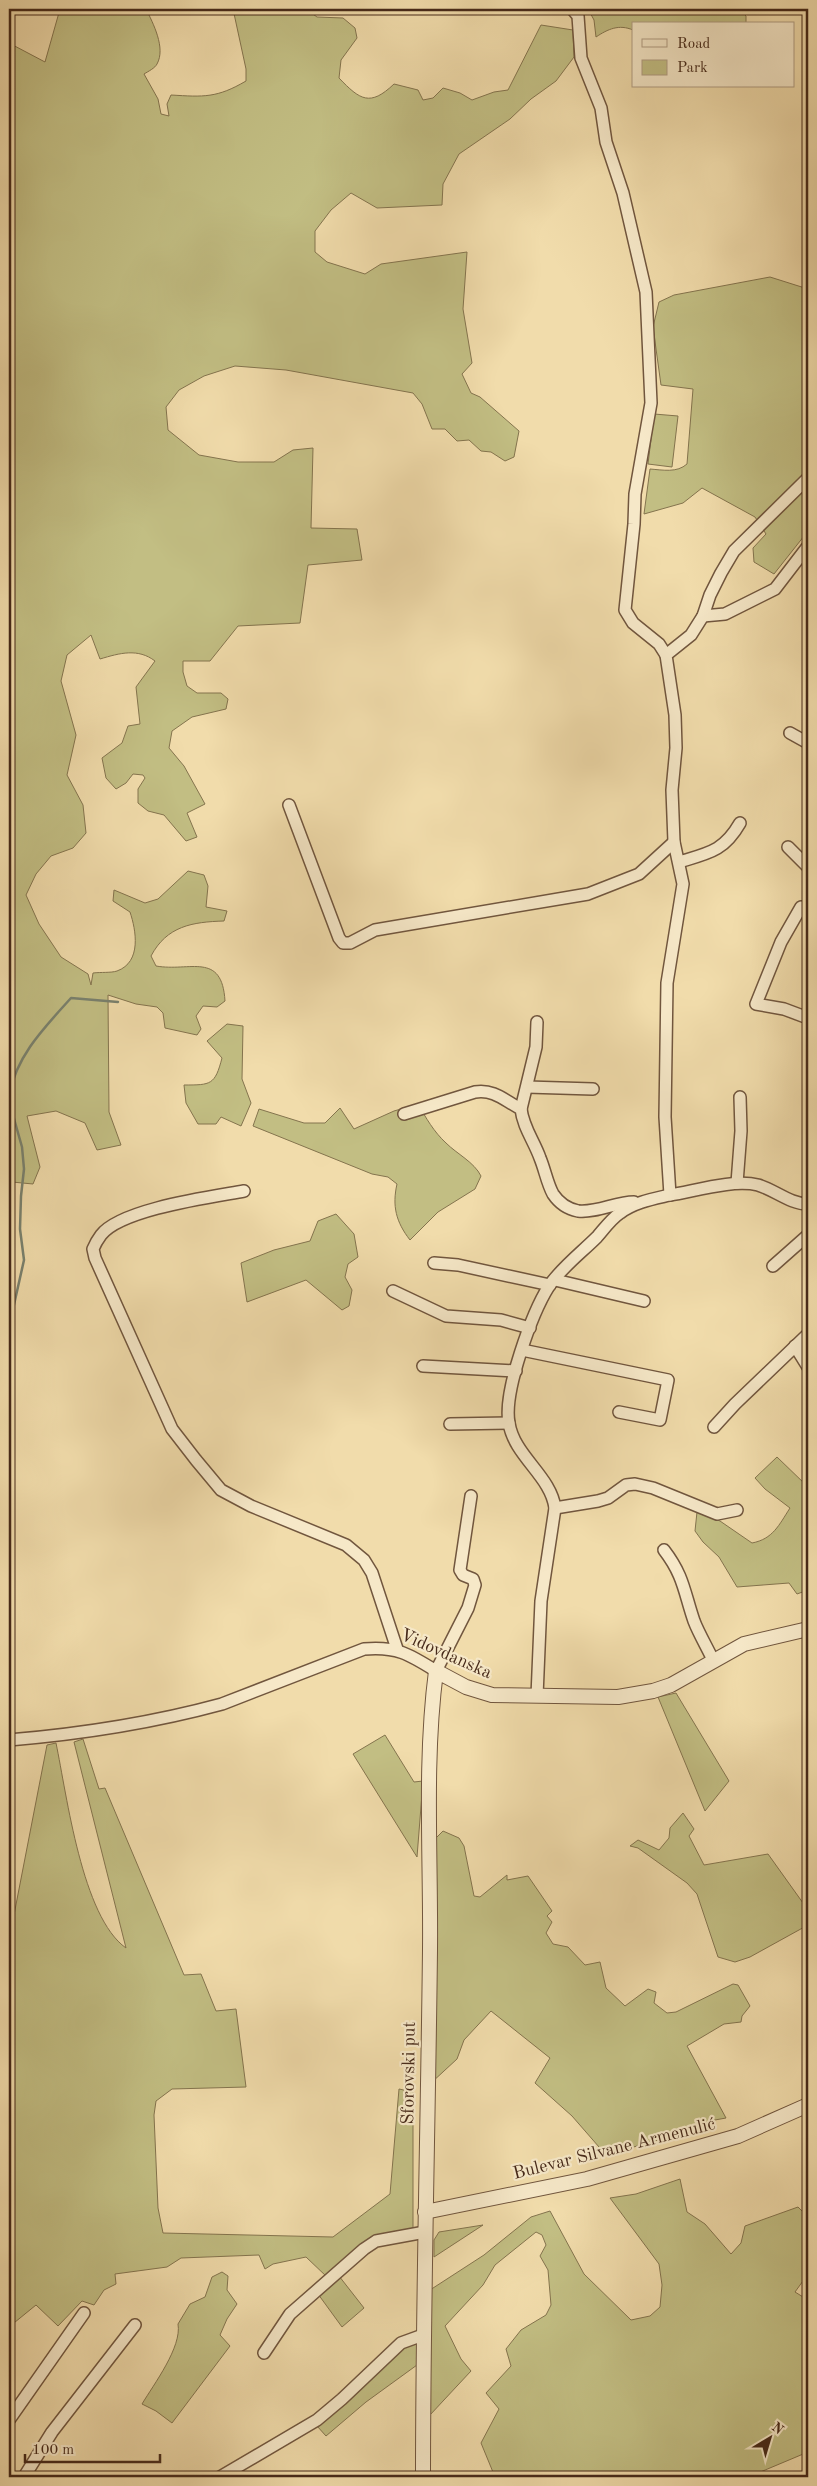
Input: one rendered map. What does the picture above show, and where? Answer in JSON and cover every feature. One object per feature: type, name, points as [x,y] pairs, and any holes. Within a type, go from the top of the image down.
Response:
[{"type":"street","points":[[572,9],[578,16],[581,58],[602,108],[606,142],[623,192],[646,292],[651,403],[635,494],[634,524],[625,610],[633,623],[658,644],[666,655],[675,715],[676,748],[672,790],[674,842],[683,884],[666,983],[665,1117],[670,1195]]},
{"type":"street","points":[[666,655],[691,635],[703,616],[710,595],[734,551],[808,478]]},
{"type":"street","points":[[703,616],[725,614],[775,589],[807,549]]},
{"type":"street","points":[[790,733],[808,743]]},
{"type":"street","points":[[289,805],[339,938],[344,943],[350,943],[375,930],[588,894],[638,874],[674,842]]},
{"type":"street","points":[[679,862],[704,855],[726,844],[740,823]]},
{"type":"street","points":[[788,847],[808,867]]},
{"type":"street","points":[[801,906],[781,942],[756,1004],[784,1009],[808,1018]]},
{"type":"street","points":[[537,1022],[536,1047],[521,1109],[522,1121],[541,1159],[548,1184],[554,1195],[563,1205],[577,1211],[592,1212],[616,1204],[640,1202],[737,1183],[757,1185],[797,1203],[808,1204]]},
{"type":"street","points":[[527,1086],[593,1090]]},
{"type":"street","points":[[404,1114],[438,1102],[486,1090],[511,1101],[521,1109]]},
{"type":"street","points":[[737,1183],[740,1147],[740,1097]]},
{"type":"street","points":[[244,1191],[184,1202],[127,1218],[101,1235],[93,1248],[95,1258],[172,1429],[221,1490],[251,1506],[346,1546],[364,1560],[372,1573],[397,1649]]},
{"type":"street","points":[[537,1696],[537,1658],[541,1601],[555,1508],[545,1484],[518,1448],[509,1423],[509,1403],[516,1371],[530,1328],[553,1282],[620,1212],[640,1202]]},
{"type":"street","points":[[773,1266],[808,1235]]},
{"type":"street","points":[[434,1263],[458,1265],[553,1282],[644,1301]]},
{"type":"street","points":[[393,1291],[446,1316],[501,1320],[530,1328]]},
{"type":"street","points":[[714,1427],[808,1334]]},
{"type":"street","points":[[795,1346],[808,1367]]},
{"type":"street","points":[[522,1350],[668,1380],[660,1420],[618,1412]]},
{"type":"street","points":[[423,1366],[516,1371]]},
{"type":"street","points":[[450,1424],[509,1423]]},
{"type":"street","points":[[555,1508],[598,1501],[608,1498],[626,1485],[635,1484],[717,1514],[737,1510]]},
{"type":"street","points":[[436,1671],[468,1608],[475,1585],[473,1579],[463,1575],[460,1570],[471,1496]]},
{"type":"street","points":[[664,1550],[675,1564],[684,1582],[694,1621],[713,1660]]},
{"type":"street","name":"Vidovdanska","points":[[9,1740],[67,1735],[173,1717],[222,1704],[354,1651],[382,1647],[397,1649],[477,1691],[500,1696],[636,1695],[671,1685],[713,1660],[750,1642],[808,1628]]},
{"type":"street","name":"Sforovski put","points":[[424,2477],[423,2335],[430,1948],[429,1788],[436,1671]]},
{"type":"street","name":"Bulevar Silvane Armenulić","points":[[425,2212],[587,2179],[738,2136],[808,2105]]},
{"type":"street","points":[[264,2352],[290,2314],[364,2248],[376,2241],[425,2232]]},
{"type":"street","points":[[9,2420],[84,2313]]},
{"type":"street","points":[[24,2477],[52,2432],[136,2325]]},
{"type":"street","points":[[220,2477],[317,2420],[401,2343],[407,2339],[423,2335]]},
{"type":"green space","points":[[60,9],[146,9],[158,36],[160,51],[156,65],[144,74],[158,99],[161,114],[169,116],[167,104],[171,95],[210,95],[227,91],[246,81],[246,69],[233,9],[306,9],[317,17],[343,18],[355,28],[357,38],[341,60],[339,78],[359,96],[365,98],[378,96],[394,84],[418,90],[423,100],[433,98],[443,88],[460,93],[472,100],[494,92],[508,90],[541,25],[573,30],[574,57],[556,81],[531,99],[510,119],[459,154],[443,184],[442,205],[377,208],[351,193],[331,210],[315,231],[315,252],[327,262],[365,274],[381,264],[467,252],[463,309],[472,363],[462,374],[471,393],[480,397],[519,431],[514,457],[505,461],[491,452],[481,451],[469,440],[457,441],[445,429],[432,429],[422,404],[413,393],[286,370],[235,366],[204,376],[179,390],[166,407],[168,430],[199,455],[238,462],[274,462],[293,450],[313,448],[311,528],[357,529],[362,560],[308,565],[300,623],[238,626],[210,661],[183,661],[183,672],[187,686],[197,693],[221,693],[228,699],[226,709],[192,717],[172,731],[169,748],[184,766],[205,804],[187,813],[197,837],[186,841],[164,815],[148,811],[138,803],[138,789],[145,778],[143,775],[133,774],[126,783],[116,789],[106,778],[102,758],[122,743],[128,726],[140,724],[136,687],[155,661],[142,654],[135,653],[100,659],[91,635],[67,655],[61,681],[76,735],[67,775],[83,805],[86,833],[73,848],[51,856],[36,874],[26,895],[39,924],[61,957],[88,974],[91,985],[93,973],[117,971],[125,967],[134,953],[135,936],[130,912],[113,901],[114,890],[145,903],[158,899],[188,871],[204,875],[208,886],[206,907],[227,911],[224,921],[191,925],[173,932],[157,946],[151,956],[156,966],[202,967],[211,970],[218,975],[223,985],[225,1001],[217,1007],[203,1006],[196,1016],[201,1029],[197,1035],[165,1028],[163,1013],[157,1007],[136,1004],[108,995],[109,1112],[121,1145],[97,1150],[85,1123],[56,1111],[27,1116],[40,1167],[33,1184],[12,1182],[9,1285],[9,43],[45,62]]},
{"type":"green space","points":[[588,9],[739,9],[746,16],[746,22],[632,22],[632,30],[618,27],[596,37],[594,20]]},
{"type":"green space","points":[[770,277],[808,289],[808,531],[774,574],[754,562],[753,548],[766,534],[755,517],[702,488],[683,503],[644,514],[650,469],[674,470],[687,464],[693,389],[661,385],[653,327],[659,302],[674,295]]},
{"type":"green space","points":[[654,414],[678,416],[672,467],[648,464]]},
{"type":"green space","points":[[227,1024],[243,1026],[242,1079],[251,1103],[241,1126],[221,1117],[216,1124],[198,1124],[186,1103],[184,1085],[206,1084],[217,1074],[222,1058],[207,1041]]},
{"type":"green space","points":[[418,1104],[438,1134],[450,1147],[474,1166],[481,1176],[475,1189],[438,1212],[410,1240],[401,1227],[396,1214],[397,1184],[388,1177],[372,1174],[253,1126],[259,1109],[304,1123],[325,1123],[340,1108],[354,1129],[394,1111]]},
{"type":"green space","points":[[336,1214],[354,1234],[358,1257],[348,1264],[345,1277],[352,1290],[349,1306],[342,1310],[306,1280],[247,1302],[241,1263],[274,1250],[310,1241],[318,1221]]},
{"type":"green space","points":[[777,1457],[806,1485],[808,1484],[808,1590],[797,1594],[789,1583],[737,1587],[719,1557],[703,1542],[695,1531],[697,1512],[720,1521],[752,1543],[770,1535],[790,1508],[765,1489],[755,1478]]},
{"type":"green space","points":[[676,1693],[729,1781],[705,1811],[658,1697]]},
{"type":"green space","points":[[385,1735],[414,1782],[423,1781],[417,1857],[353,1754]]},
{"type":"green space","points":[[83,1739],[99,1789],[105,1788],[184,1975],[201,1974],[216,2011],[236,2009],[246,2087],[172,2089],[156,2101],[154,2115],[158,2208],[163,2233],[333,2237],[390,2194],[399,2089],[413,2092],[413,2228],[375,2236],[368,2240],[327,2277],[306,2257],[273,2264],[265,2269],[259,2255],[181,2258],[167,2267],[115,2274],[116,2284],[104,2290],[94,2305],[82,2301],[58,2326],[36,2305],[9,2327],[9,1918],[13,1920],[47,1745],[56,1743],[71,1823],[87,1883],[98,1910],[111,1932],[126,1948],[74,1742]]},
{"type":"green space","points":[[683,1813],[694,1829],[689,1836],[704,1865],[768,1854],[808,1910],[808,1925],[750,1957],[735,1962],[718,1957],[697,1894],[687,1883],[638,1848],[630,1846],[638,1840],[659,1850],[669,1838],[670,1828]]},
{"type":"green space","points":[[443,1831],[459,1838],[464,1846],[474,1896],[480,1897],[507,1875],[507,1880],[528,1876],[552,1911],[547,1916],[552,1922],[546,1933],[553,1944],[568,1947],[585,1965],[600,1962],[606,1988],[625,2006],[648,1989],[656,1992],[654,2003],[667,2013],[676,2012],[733,1984],[738,1985],[750,2006],[742,2016],[741,2022],[724,2024],[687,2046],[726,2118],[715,2120],[699,2128],[606,2155],[572,2116],[535,2083],[550,2058],[491,2011],[464,2040],[457,2059],[431,2083],[435,1839]]},
{"type":"green space","points":[[680,2179],[687,2212],[705,2224],[731,2254],[741,2243],[745,2226],[798,2207],[808,2217],[808,2274],[795,2292],[808,2300],[808,2452],[758,2473],[754,2477],[495,2477],[481,2443],[499,2409],[486,2393],[511,2366],[506,2349],[521,2330],[546,2315],[551,2305],[548,2270],[540,2256],[546,2245],[542,2235],[536,2232],[495,2265],[483,2285],[445,2326],[461,2359],[471,2371],[430,2415],[430,2290],[484,2255],[531,2217],[550,2211],[584,2274],[631,2320],[650,2316],[660,2307],[662,2285],[659,2264],[610,2198],[636,2194]]},
{"type":"green space","points":[[483,2225],[434,2257],[434,2240],[439,2232]]},
{"type":"green space","points":[[222,2272],[228,2276],[227,2290],[237,2304],[227,2319],[220,2335],[230,2346],[172,2423],[156,2411],[142,2404],[172,2354],[178,2333],[178,2324],[190,2304],[205,2297],[212,2277]]},
{"type":"green space","points":[[339,2276],[364,2308],[342,2327],[318,2294]]},
{"type":"green space","points":[[406,2342],[417,2344],[417,2365],[366,2402],[326,2436],[317,2426]]},
{"type":"waterway","points":[[9,1095],[18,1067],[25,1055],[42,1031],[71,998],[118,1002]]},
{"type":"waterway","points":[[9,1101],[22,1147],[24,1169],[20,1229],[24,1260],[9,1327]]}]
